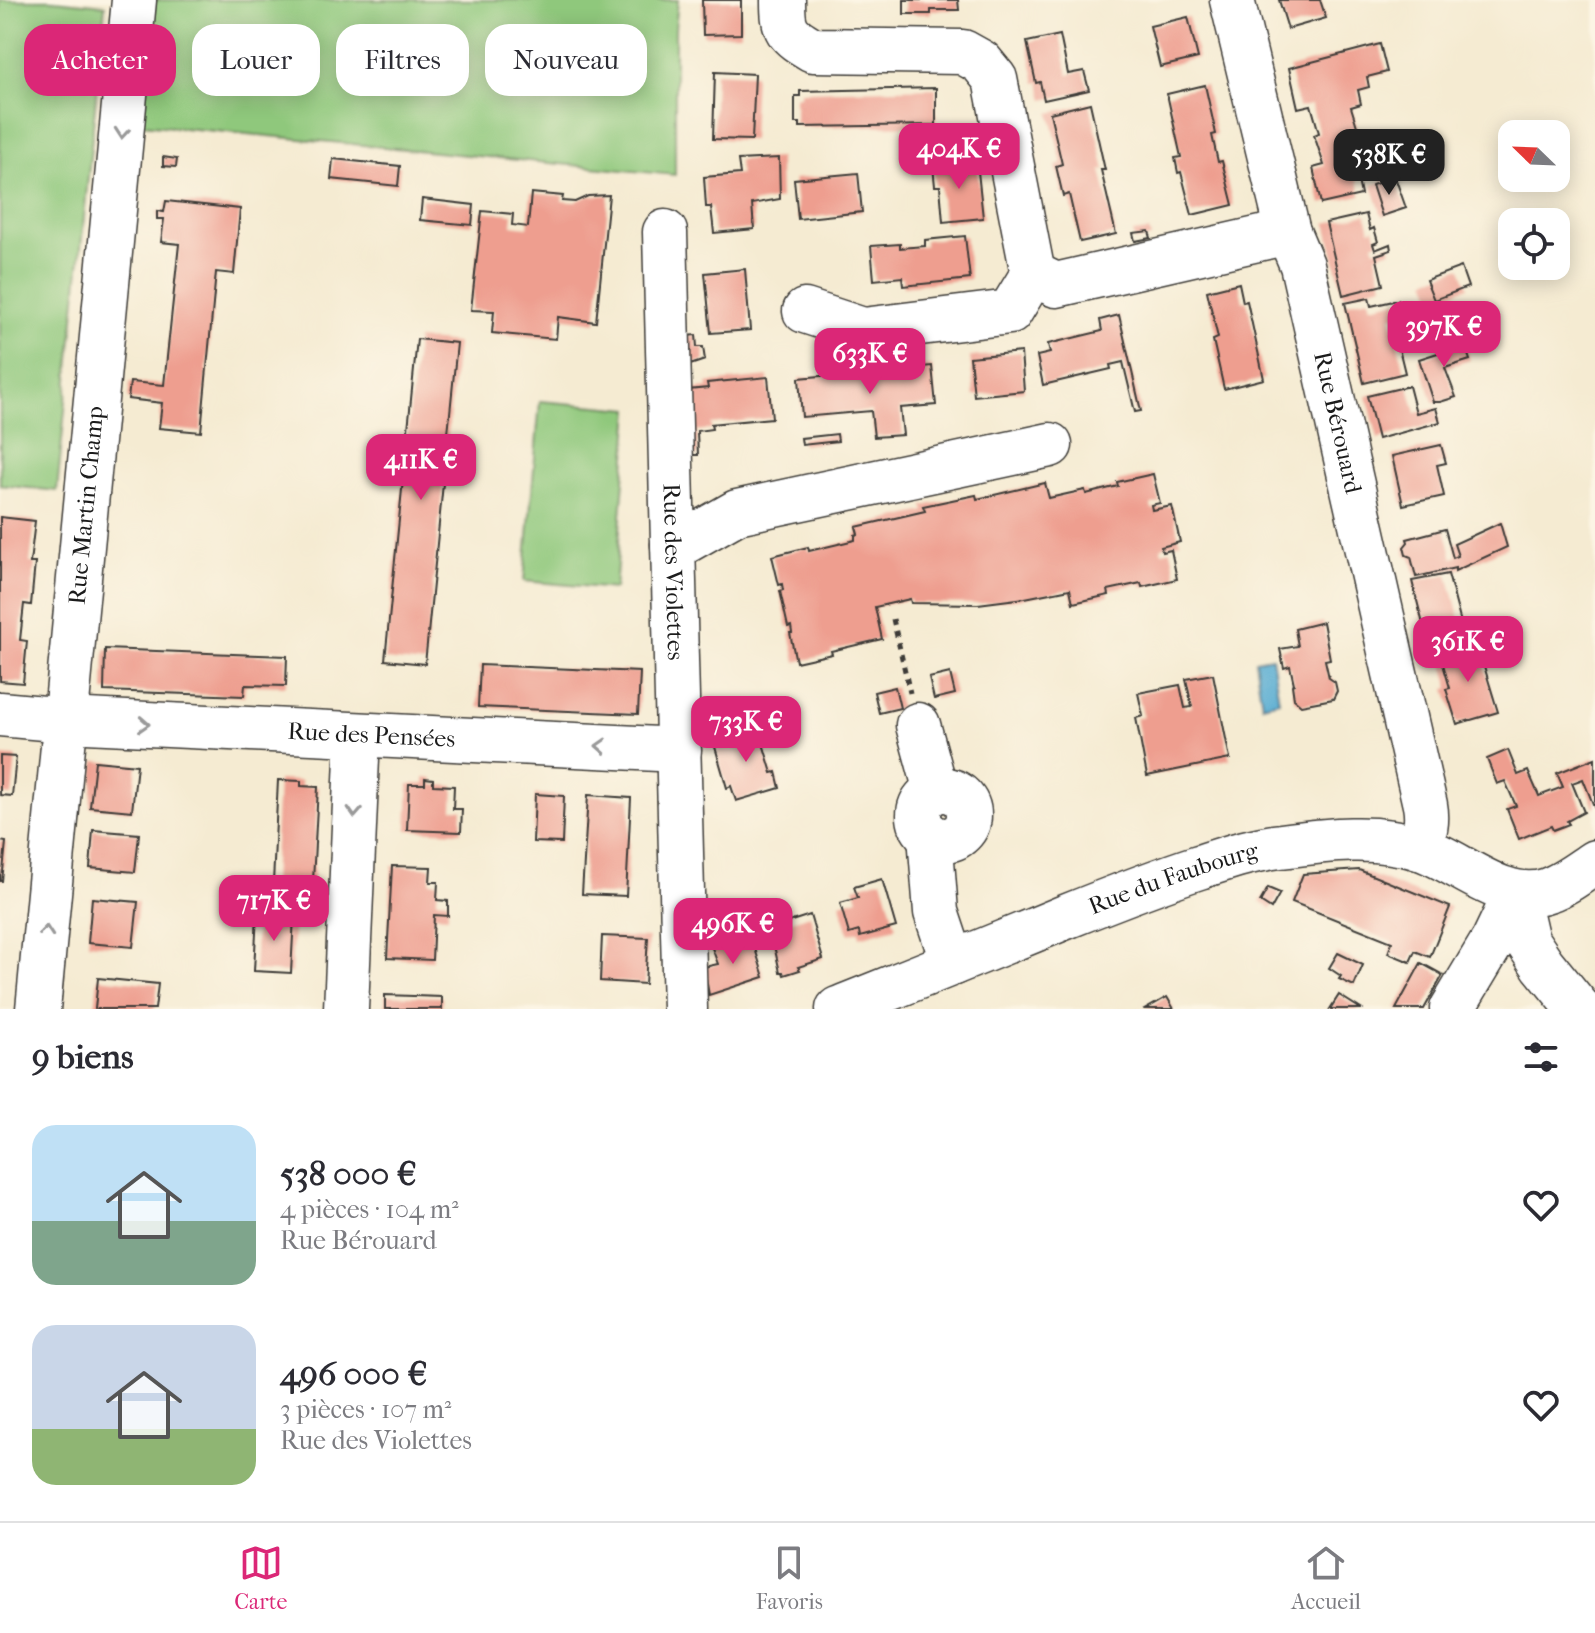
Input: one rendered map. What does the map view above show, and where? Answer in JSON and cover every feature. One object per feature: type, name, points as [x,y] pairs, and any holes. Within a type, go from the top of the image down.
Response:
[{"type":"street","name":"Rue Martin Champ","points":[[38,1009],[134,0]]},
{"type":"street","points":[[783,0],[783,24],[794,39],[813,50],[963,52],[981,62],[995,79],[1033,274],[1010,312],[863,330],[805,311]]},
{"type":"street","name":"Rue Bérouard","points":[[1232,0],[1288,232],[1302,265],[1425,805],[1426,831],[1419,848]]},
{"type":"street","name":"Rue des Violettes","points":[[665,232],[685,1009]]},
{"type":"street","points":[[1033,274],[1056,285],[1288,232]]},
{"type":"street","points":[[673,545],[686,541],[737,512],[1050,445]]},
{"type":"street","name":"Rue des Pensées","points":[[0,714],[66,720],[679,750]]},
{"type":"street","points":[[918,725],[936,791],[953,791],[960,795],[968,809],[969,818],[961,833],[937,839],[930,835],[936,912],[953,963]]},
{"type":"street","points":[[346,1009],[358,735]]},
{"type":"street","name":"Rue du Faubourg","points":[[838,1009],[1121,895],[1246,852],[1278,846],[1357,839],[1401,844],[1448,860],[1492,885],[1516,893]]},
{"type":"street","points":[[1516,893],[1548,890],[1595,862]]},
{"type":"street","points":[[1452,1009],[1494,939],[1516,893]]},
{"type":"street","points":[[1516,893],[1527,941],[1579,1009]]},
{"type":"path","points":[[893,619],[918,725]]},
{"type":"green space","points":[[0,0],[51,0],[105,5],[103,24],[24,24],[24,96],[96,96],[57,491],[0,485]]},
{"type":"green space","points":[[154,0],[678,0],[675,30],[675,175],[142,124],[145,96],[176,96],[176,24],[152,24]]},
{"type":"green space","points":[[540,401],[630,409],[615,589],[524,581]]},
{"type":"water","points":[[1272,657],[1279,701],[1262,705],[1255,660]]},
{"type":"building","points":[[702,0],[741,0],[741,34],[703,35]]},
{"type":"building","points":[[904,0],[958,0],[959,10],[904,14]]},
{"type":"building","points":[[1279,0],[1320,0],[1326,18],[1288,29]]},
{"type":"building","points":[[1188,17],[1198,58],[1160,67],[1150,26]]},
{"type":"building","points":[[1060,35],[1068,74],[1084,71],[1089,90],[1044,100],[1040,82],[1036,83],[1027,42]]},
{"type":"building","points":[[1380,44],[1387,72],[1367,77],[1369,87],[1358,90],[1361,104],[1351,107],[1365,152],[1353,156],[1361,195],[1321,204],[1313,168],[1324,165],[1314,135],[1319,133],[1311,105],[1298,108],[1289,68]]},
{"type":"building","points":[[715,72],[755,74],[752,140],[713,139]]},
{"type":"building","points":[[1205,85],[1216,134],[1212,135],[1218,162],[1222,161],[1233,205],[1192,215],[1181,172],[1178,173],[1175,158],[1181,157],[1167,94]]},
{"type":"building","points":[[936,88],[936,125],[800,127],[800,123],[795,123],[795,96],[800,96],[800,91]]},
{"type":"building","points":[[1090,103],[1116,234],[1080,242],[1069,194],[1063,196],[1056,166],[1062,164],[1050,113]]},
{"type":"building","points":[[163,157],[177,159],[176,167],[163,166]]},
{"type":"building","points":[[779,158],[780,199],[752,204],[754,229],[714,233],[711,207],[706,207],[704,177],[740,174],[738,160]]},
{"type":"building","points":[[333,159],[400,166],[398,186],[331,179]]},
{"type":"building","points":[[977,162],[983,218],[943,222],[940,186],[935,186],[933,166]]},
{"type":"building","points":[[858,173],[862,212],[798,219],[794,179]]},
{"type":"building","points":[[1395,177],[1406,208],[1382,216],[1372,185]]},
{"type":"building","points":[[531,193],[563,196],[562,201],[575,202],[588,196],[609,195],[596,322],[558,317],[556,339],[492,333],[494,311],[471,310],[482,211],[513,214],[512,225],[528,227]]},
{"type":"building","points":[[422,199],[474,205],[472,225],[420,220]]},
{"type":"building","points":[[166,201],[240,209],[234,274],[216,272],[201,432],[159,428],[162,403],[128,399],[130,382],[164,385],[179,244],[161,242],[164,219],[157,219],[157,211],[164,212]]},
{"type":"building","points":[[1366,214],[1370,230],[1374,228],[1378,242],[1373,244],[1375,250],[1390,244],[1391,250],[1376,255],[1383,285],[1343,295],[1326,223]]},
{"type":"building","points":[[1149,231],[1151,238],[1135,241],[1133,233]]},
{"type":"building","points":[[965,236],[970,279],[903,286],[902,277],[874,280],[871,246],[925,246],[925,240]]},
{"type":"building","points":[[1461,267],[1468,287],[1434,300],[1426,280]]},
{"type":"building","points":[[745,269],[750,330],[711,333],[705,273]]},
{"type":"building","points":[[1239,283],[1243,302],[1247,301],[1264,379],[1224,389],[1213,340],[1218,338],[1207,291]]},
{"type":"building","points":[[1369,298],[1371,306],[1398,300],[1401,314],[1391,316],[1405,373],[1364,383],[1345,303]]},
{"type":"building","points":[[1119,315],[1141,411],[1135,412],[1123,362],[1110,365],[1111,369],[1043,385],[1037,356],[1050,353],[1048,344],[1102,331],[1100,320]]},
{"type":"building","points":[[696,335],[697,347],[703,347],[705,360],[687,366],[687,336]]},
{"type":"building","points":[[1461,335],[1470,360],[1445,368],[1456,397],[1433,402],[1419,359],[1447,350],[1444,341]]},
{"type":"building","points":[[417,339],[457,343],[425,664],[385,660]]},
{"type":"building","points":[[1021,352],[1024,391],[974,396],[970,357]]},
{"type":"building","points":[[932,366],[936,405],[900,408],[903,435],[874,437],[871,411],[802,417],[799,378]]},
{"type":"building","points":[[768,377],[772,418],[711,424],[712,429],[697,431],[698,455],[689,455],[688,390],[708,388],[707,383]]},
{"type":"building","points":[[1409,386],[1416,413],[1436,408],[1440,422],[1378,439],[1367,396]]},
{"type":"building","points":[[837,434],[838,441],[802,445],[801,438]]},
{"type":"building","points":[[1441,445],[1446,463],[1437,465],[1444,496],[1403,505],[1392,456]]},
{"type":"building","points":[[1153,474],[1160,503],[1151,505],[1152,510],[1172,506],[1180,542],[1161,547],[1162,552],[1171,550],[1177,579],[1108,590],[1109,595],[1073,603],[1070,589],[978,604],[911,603],[910,599],[875,607],[882,639],[796,662],[791,626],[788,627],[780,591],[783,590],[782,584],[779,585],[772,556],[855,540],[858,534],[856,527],[925,511],[923,506],[976,495],[977,499],[1045,483],[1049,498],[1085,490],[1086,494],[1118,486],[1117,482]]},
{"type":"building","points":[[0,517],[35,521],[30,563],[35,563],[31,605],[24,604],[20,640],[27,641],[23,683],[0,681]]},
{"type":"building","points":[[1500,523],[1507,547],[1455,571],[1455,568],[1416,577],[1411,557],[1406,555],[1404,547],[1407,539],[1445,529],[1453,558],[1458,556],[1454,544]]},
{"type":"building","points":[[1448,574],[1461,623],[1425,632],[1412,581]]},
{"type":"building","points":[[1323,622],[1330,659],[1325,660],[1329,678],[1335,682],[1337,691],[1333,699],[1301,705],[1294,699],[1290,666],[1284,668],[1280,649],[1298,646],[1295,629]]},
{"type":"building","points":[[1477,643],[1498,712],[1457,724],[1446,689],[1450,688],[1440,654]]},
{"type":"building","points":[[105,649],[287,656],[286,686],[245,685],[244,696],[104,691]]},
{"type":"building","points":[[480,665],[640,672],[638,714],[478,707]]},
{"type":"building","points":[[950,673],[955,694],[934,699],[929,678]]},
{"type":"building","points":[[1213,674],[1230,759],[1147,776],[1136,718],[1143,716],[1138,693],[1180,685],[1185,708],[1192,707],[1186,679]]},
{"type":"building","points":[[895,687],[900,708],[879,713],[874,692]]},
{"type":"building","points":[[758,727],[772,773],[776,772],[780,788],[736,801],[731,786],[727,788],[713,740]]},
{"type":"building","points":[[1508,750],[1518,775],[1528,771],[1539,796],[1563,787],[1557,773],[1595,758],[1595,809],[1583,779],[1572,783],[1584,812],[1567,821],[1569,824],[1553,830],[1551,826],[1519,839],[1507,809],[1516,806],[1505,781],[1497,784],[1487,759]]},
{"type":"building","points":[[0,756],[16,757],[12,796],[0,795]]},
{"type":"building","points":[[95,761],[137,765],[132,811],[90,807]]},
{"type":"building","points":[[425,778],[433,779],[433,785],[454,786],[453,809],[462,809],[461,832],[407,830],[409,784],[425,784]]},
{"type":"building","points":[[278,780],[301,781],[301,786],[318,787],[313,881],[273,883]]},
{"type":"building","points":[[535,794],[564,796],[562,843],[533,842]]},
{"type":"building","points":[[588,795],[631,798],[626,896],[582,894]]},
{"type":"building","points":[[93,830],[139,834],[135,872],[90,868]]},
{"type":"building","points":[[0,841],[6,842],[2,881],[0,881]]},
{"type":"building","points":[[392,866],[431,867],[430,882],[438,882],[437,900],[448,901],[448,916],[434,915],[432,960],[387,958]]},
{"type":"building","points":[[1359,870],[1450,907],[1430,957],[1415,951],[1410,962],[1388,953],[1392,942],[1292,902],[1303,874]]},
{"type":"building","points":[[882,879],[896,927],[860,937],[859,931],[849,934],[840,903],[858,898],[854,887]]},
{"type":"building","points":[[1268,888],[1280,893],[1271,909],[1260,902]]},
{"type":"building","points":[[92,898],[138,902],[133,947],[88,943]]},
{"type":"building","points":[[766,909],[769,925],[759,928],[755,912]]},
{"type":"building","points":[[257,913],[294,916],[291,973],[254,971]]},
{"type":"building","points":[[810,915],[823,959],[784,975],[780,972],[770,928]]},
{"type":"building","points":[[602,936],[648,938],[645,984],[600,981]]},
{"type":"building","points":[[751,936],[764,977],[709,995],[704,967],[718,964],[712,948]]},
{"type":"building","points":[[1338,953],[1363,965],[1354,986],[1339,979],[1341,976],[1329,968]]},
{"type":"building","points":[[1421,963],[1443,975],[1424,1009],[1396,1009]]},
{"type":"building","points":[[98,978],[158,984],[155,1009],[95,1009]]},
{"type":"building","points":[[385,995],[442,997],[442,1009],[385,1009]]},
{"type":"building","points":[[1339,995],[1361,1009],[1330,1009]]},
{"type":"building","points":[[1167,997],[1174,1009],[1146,1009]]}]
